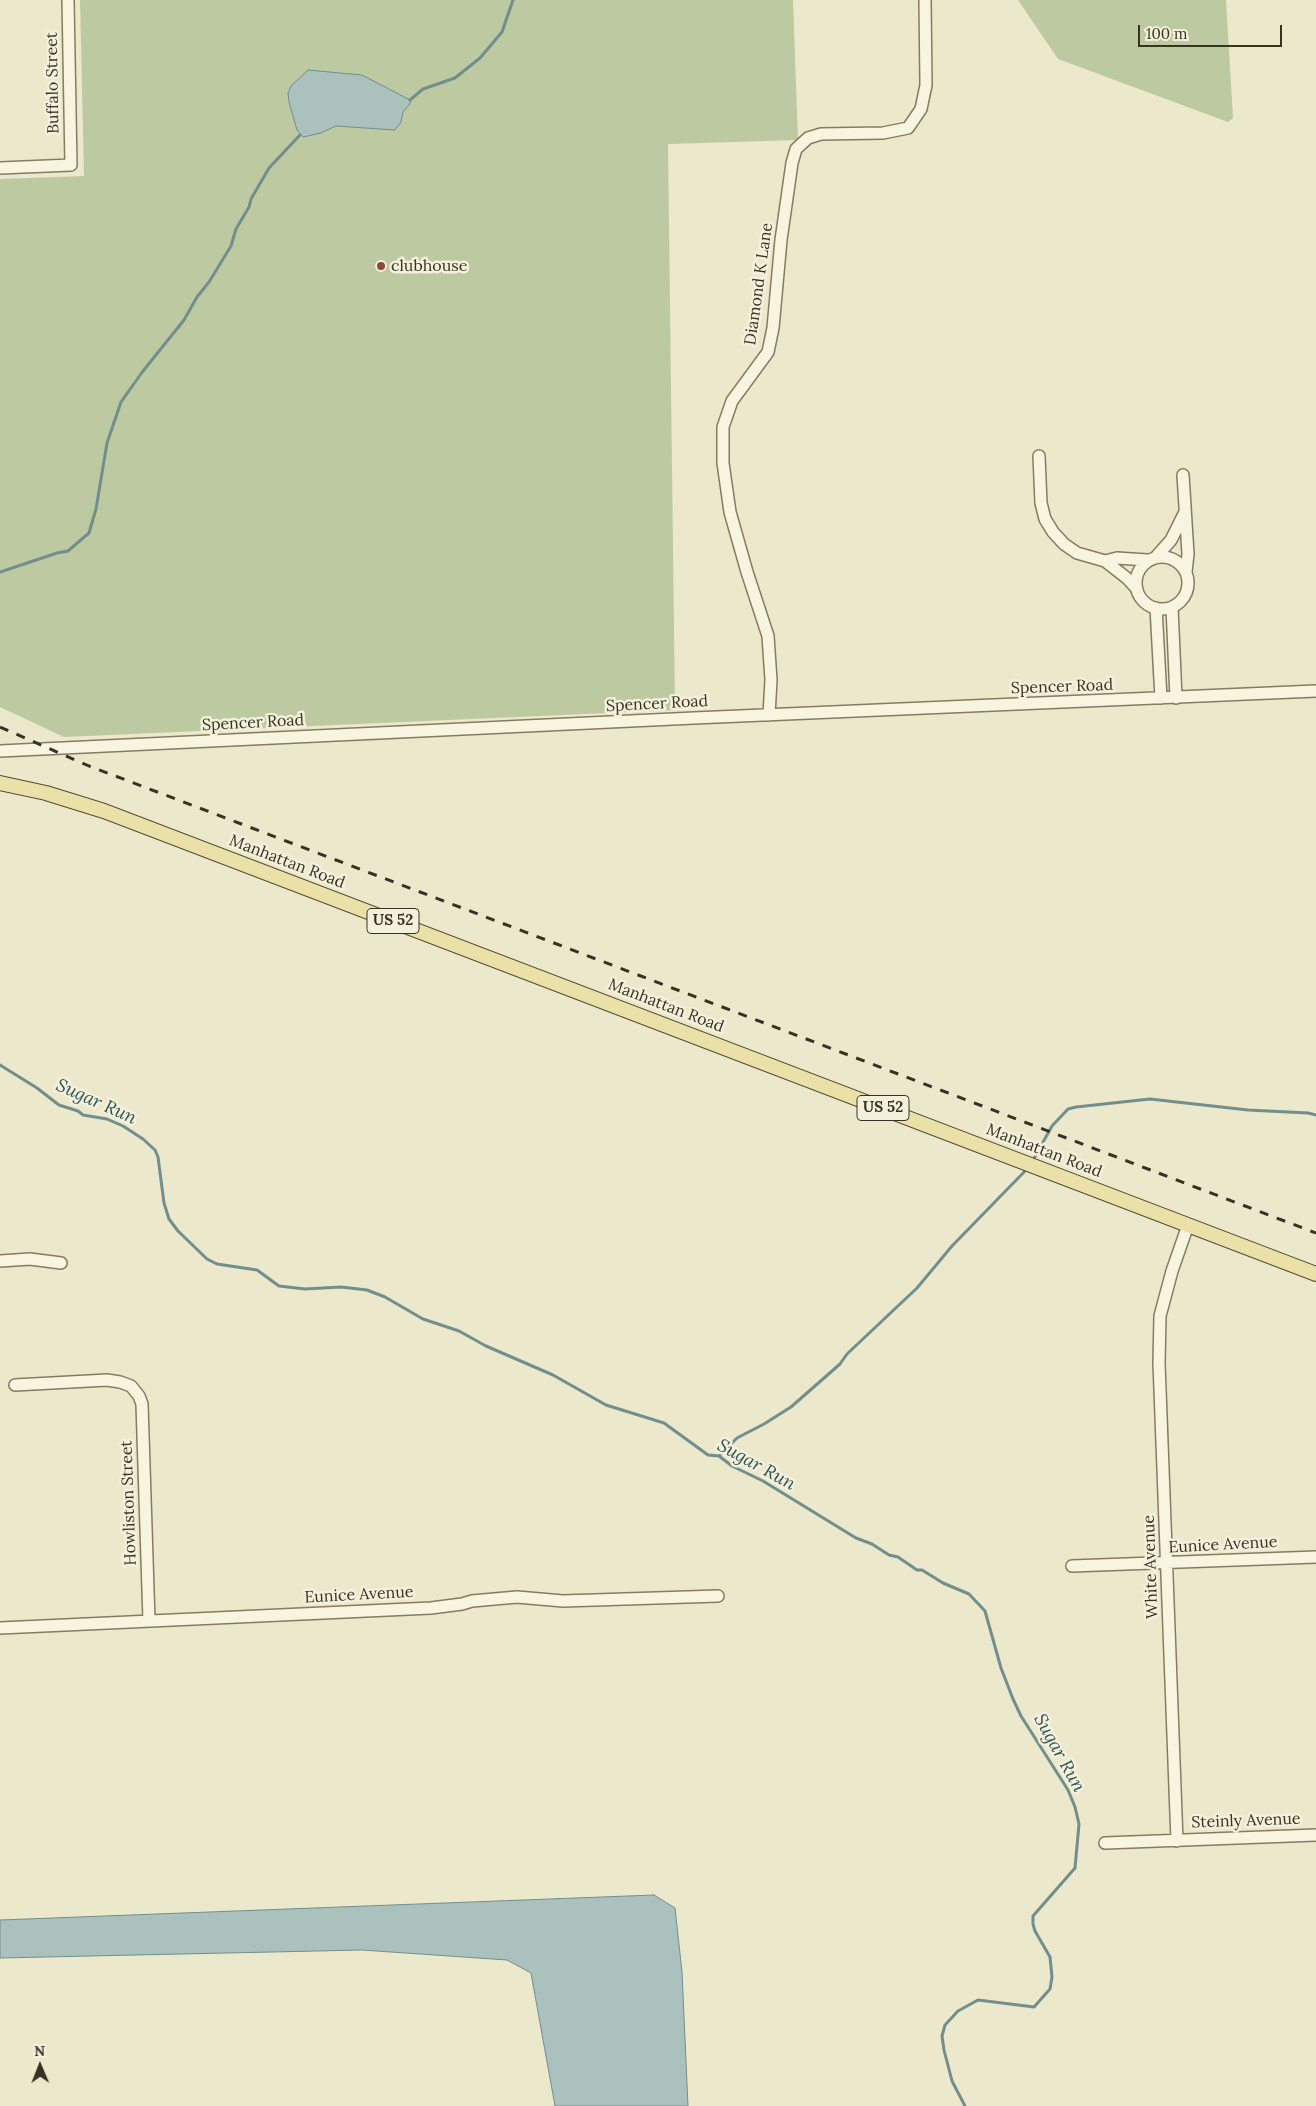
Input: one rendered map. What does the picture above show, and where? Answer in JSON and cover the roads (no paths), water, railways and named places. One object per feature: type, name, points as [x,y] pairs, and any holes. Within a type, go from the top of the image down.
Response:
[{"type":"main road","name":"Manhattan Road","points":[[0,783],[46,793],[104,811],[1316,1274]]},
{"type":"street","name":"Buffalo Street","points":[[0,168],[71,165],[68,0]]},
{"type":"street","name":"Diamond K Lane","points":[[769,715],[771,680],[768,636],[730,512],[724,463],[723,427],[732,402],[768,352],[773,328],[779,260],[792,163],[796,149],[808,138],[821,134],[882,133],[908,128],[921,109],[926,85],[925,0]]},
{"type":"street","points":[[1039,456],[1041,503],[1045,519],[1064,544],[1077,553],[1104,561],[1128,579],[1137,589],[1145,603],[1156,608],[1172,607],[1184,598],[1188,589],[1189,580],[1186,572],[1174,559],[1165,556],[1117,558],[1104,561]]},
{"type":"street","points":[[1183,475],[1188,554],[1186,572]]},
{"type":"street","points":[[1137,589],[1138,573],[1171,540],[1185,512]]},
{"type":"street","points":[[1172,607],[1176,698]]},
{"type":"street","points":[[1156,608],[1161,698]]},
{"type":"street","name":"Spencer Road","points":[[0,752],[1316,691]]},
{"type":"street","name":"White Avenue","points":[[1176,1841],[1159,1363],[1160,1316],[1188,1225]]},
{"type":"street","points":[[0,1261],[30,1259],[61,1262]]},
{"type":"street","name":"Howliston Street","points":[[15,1385],[107,1380],[131,1386],[142,1404],[149,1622]]},
{"type":"street","name":"Eunice Avenue","points":[[1072,1566],[1167,1564],[1316,1557]]},
{"type":"street","name":"Eunice Avenue","points":[[0,1628],[431,1608],[472,1601],[517,1598],[563,1602],[718,1596]]},
{"type":"street","name":"Steinly Avenue","points":[[1176,1841],[1316,1835]]},
{"type":"street","points":[[1105,1843],[1176,1841]]},
{"type":"water","points":[[308,70],[362,75],[410,100],[410,104],[403,112],[401,122],[395,130],[336,126],[321,133],[303,137],[297,130],[288,93],[291,86]]},
{"type":"water","points":[[654,1895],[675,1908],[682,1972],[688,2106],[555,2106],[531,1973],[507,1960],[362,1950],[0,1958],[0,1920]]},
{"type":"waterway","points":[[410,100],[423,89],[455,78],[480,58],[502,32],[513,0]]},
{"type":"waterway","points":[[0,572],[68,551],[89,533],[96,509],[107,443],[121,402],[184,320],[197,297],[209,282],[231,246],[236,229],[269,168],[300,135]]},
{"type":"waterway","name":"Sugar Run","points":[[0,1065],[37,1088],[59,1105],[78,1111],[83,1115],[107,1119],[123,1126],[143,1139],[155,1150],[158,1157],[164,1203],[169,1219],[178,1231],[207,1259],[217,1264],[257,1270],[279,1286],[305,1289],[341,1287],[367,1290],[385,1297],[423,1319],[459,1331],[486,1346],[553,1375],[606,1405],[664,1423],[708,1455],[719,1456],[732,1466],[763,1481],[856,1538],[872,1544],[889,1555],[898,1557],[917,1570],[922,1570],[943,1583],[969,1594],[985,1611],[1001,1668],[1013,1699],[1021,1716],[1068,1790],[1079,1824],[1075,1868],[1033,1916],[1035,1931],[1050,1957],[1052,1977],[1050,1989],[1034,2007],[978,2000],[958,2011],[945,2025],[942,2036],[944,2050],[952,2081],[965,2106]]},
{"type":"waterway","points":[[1032,1162],[1052,1126],[1068,1109],[1076,1107],[1150,1099],[1248,1110],[1316,1115]]},
{"type":"waterway","points":[[719,1456],[737,1438],[791,1407],[840,1364],[847,1354],[917,1288],[952,1246],[1027,1169]]},
{"type":"railway","points":[[0,727],[89,766],[1316,1233]]},
{"type":"place","name":"clubhouse","points":[[381,266]]}]
